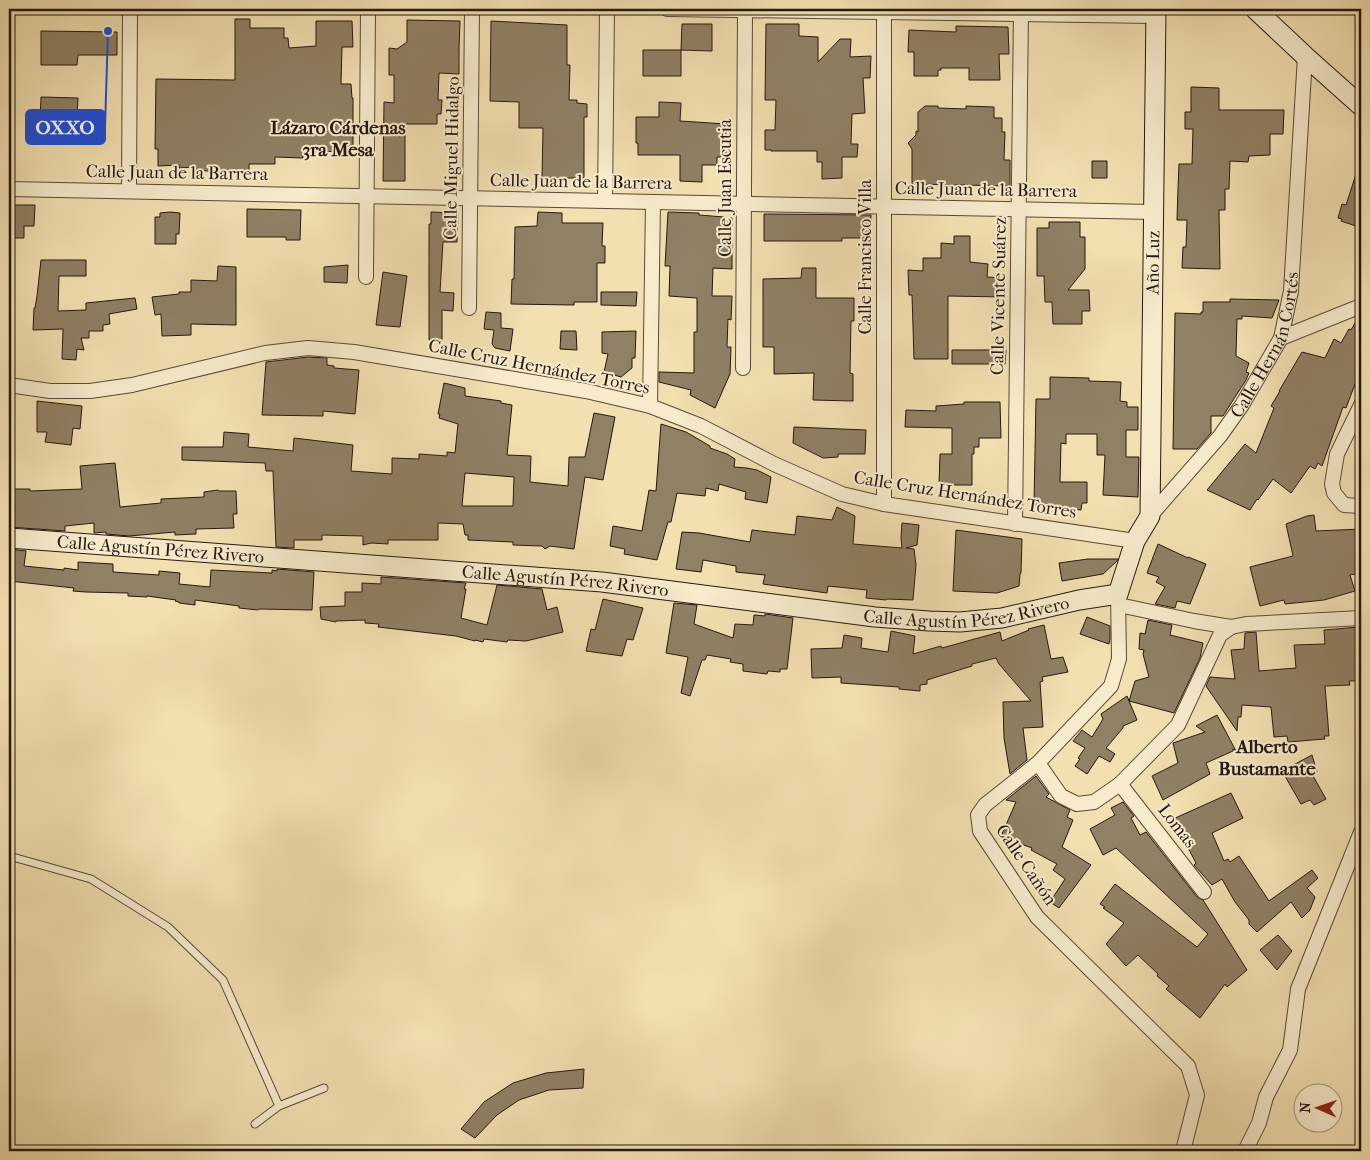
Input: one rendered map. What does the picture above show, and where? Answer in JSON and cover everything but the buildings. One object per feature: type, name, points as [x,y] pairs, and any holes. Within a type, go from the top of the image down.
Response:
[{"type":"main road","points":[[1255,9],[1361,106]]},
{"type":"main road","name":"Año Luz","points":[[1150,516],[1156,12]]},
{"type":"main road","name":"Calle Hernán Cortés","points":[[1118,599],[1135,541],[1150,516]]},
{"type":"main road","name":"Calle Agustín Pérez Rivero","points":[[9,538],[602,582],[875,617],[929,621],[960,622],[1002,618],[1079,600],[1118,599]]},
{"type":"street","points":[[129,191],[130,9]]},
{"type":"street","points":[[366,277],[368,9]]},
{"type":"street","name":"Calle Miguel Hidalgo","points":[[469,308],[472,9]]},
{"type":"street","points":[[605,201],[607,9]]},
{"type":"street","points":[[667,9],[1156,12]]},
{"type":"street","name":"Calle Juan Escutia","points":[[743,368],[745,9]]},
{"type":"street","name":"Calle Francisco Villa","points":[[884,10],[884,504]]},
{"type":"street","name":"Calle Vicente Suárez","points":[[1015,524],[1021,11]]},
{"type":"street","name":"Calle Hernán Cortés","points":[[1150,516],[1220,436],[1237,413],[1281,338],[1292,291],[1305,56]]},
{"type":"street","name":"Calle Juan de la Barrera","points":[[9,188],[1153,212]]},
{"type":"street","points":[[650,406],[653,202]]},
{"type":"street","points":[[1281,338],[1361,306]]},
{"type":"street","name":"Calle Cruz Hernández Torres","points":[[9,385],[50,392],[90,391],[132,385],[265,352],[308,348],[354,352],[586,391],[650,406],[701,426],[774,464],[842,494],[884,504],[1135,541]]},
{"type":"street","points":[[1361,405],[1337,454],[1332,484],[1334,493],[1344,506],[1361,506]]},
{"type":"street","name":"Calle Agustín Pérez Rivero","points":[[1118,599],[1194,621],[1231,627],[1246,624],[1361,618]]},
{"type":"street","name":"Calle Cañón","points":[[1118,599],[1119,659],[1111,686],[1038,763],[985,805],[978,814],[980,831],[1037,917],[1188,1066],[1197,1095],[1183,1151]]},
{"type":"street","points":[[1038,763],[1061,796],[1077,804],[1094,802],[1120,784],[1178,725],[1220,635],[1231,627]]},
{"type":"street","name":"Lomas","points":[[1120,784],[1204,892]]},
{"type":"street","points":[[1246,1151],[1260,1123],[1266,1098],[1290,1050],[1298,989],[1361,832]]},
{"type":"lane","points":[[9,856],[91,879],[168,927],[223,980],[279,1106]]},
{"type":"lane","points":[[255,1124],[279,1106],[324,1088]]},
{"type":"place","name":"OXXO","points":[[108,31]]},
{"type":"district","name":"Lázaro Cárdenas 3ra Mesa","points":[[338,139]]},
{"type":"district","name":"Alberto Bustamante","points":[[1267,758]]}]
